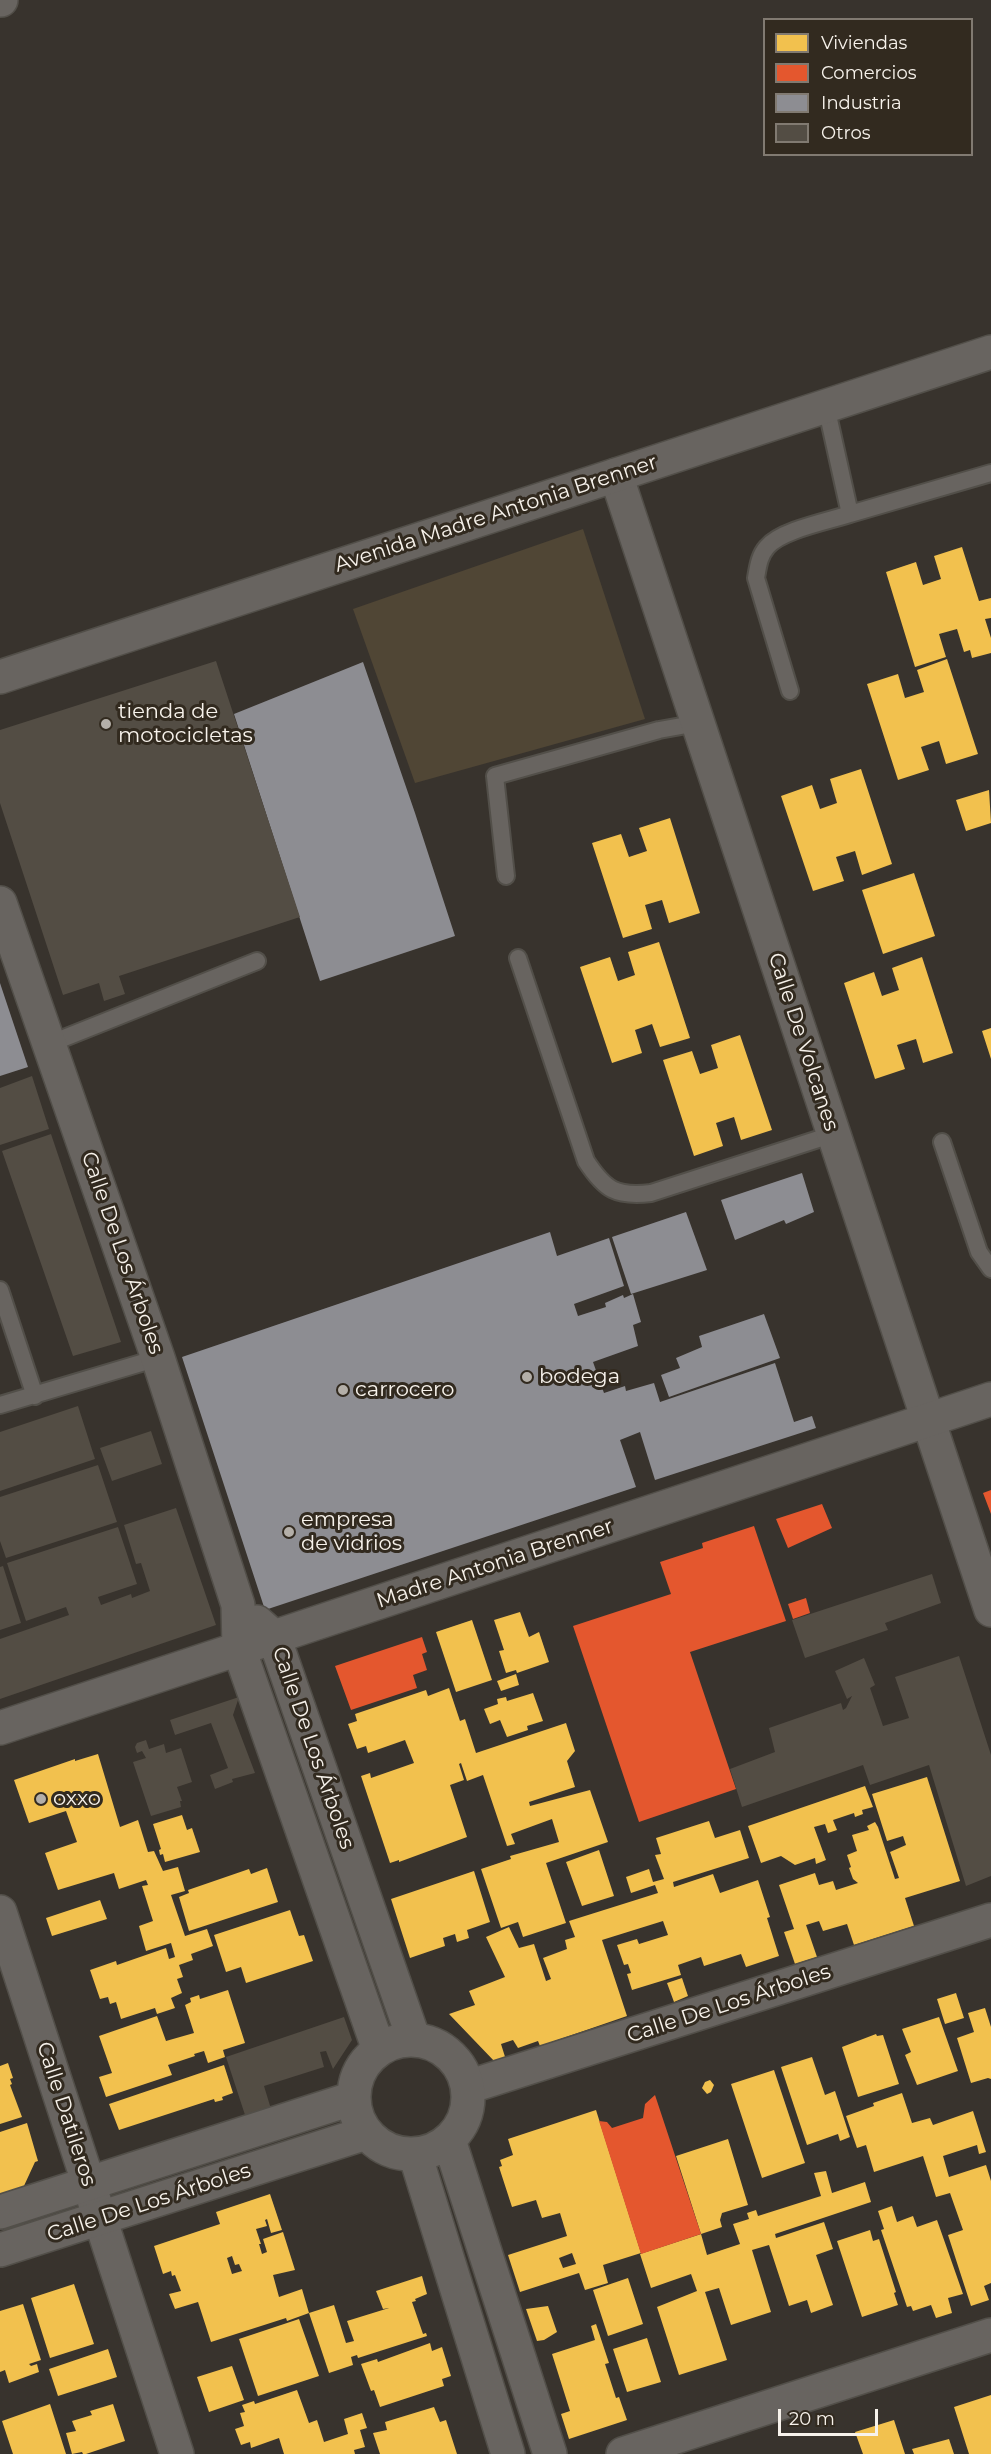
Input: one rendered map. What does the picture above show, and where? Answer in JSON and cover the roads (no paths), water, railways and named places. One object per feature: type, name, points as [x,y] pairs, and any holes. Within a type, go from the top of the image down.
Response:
[{"type":"street","name":"Avenida Madre Antonia Brenner","points":[[0,677],[991,352]]},
{"type":"street","name":"Calle De Volcanes","points":[[616,475],[991,1610]]},
{"type":"street","name":"Calle De Los Árboles","points":[[0,903],[158,1358],[238,1605],[238,1649],[379,2050]]},
{"type":"street","name":"Madre Antonia Brenner","points":[[0,1728],[991,1400]]},
{"type":"street","name":"Calle De Los Árboles","points":[[238,1605],[274,1637],[414,2040]]},
{"type":"street","name":"Calle Datileros","points":[[0,1912],[177,2454]]},
{"type":"street","name":"Calle De Los Árboles","points":[[468,2087],[991,1920]]},
{"type":"street","points":[[414,2040],[433,2044],[449,2054],[461,2069],[468,2087],[468,2106],[461,2125],[449,2140],[433,2150],[415,2154],[389,2148],[366,2133],[358,2117],[354,2098],[357,2080],[365,2063],[379,2050],[395,2042],[414,2040]]},
{"type":"street","name":"Calle De Los Árboles","points":[[0,2212],[354,2098]]},
{"type":"street","name":"Calle De Los Árboles","points":[[0,2250],[366,2133]]},
{"type":"street","points":[[449,2140],[550,2454]]},
{"type":"street","points":[[415,2154],[508,2454]]},
{"type":"street","points":[[623,2454],[991,2335]]},
{"type":"lane","points":[[826,406],[850,514]]},
{"type":"lane","points":[[789,691],[756,578],[759,560],[767,546],[782,536],[991,473]]},
{"type":"lane","points":[[506,876],[495,776],[659,730],[698,723]]},
{"type":"lane","points":[[518,958],[586,1161],[599,1181],[615,1192],[633,1195],[651,1192],[834,1134]]},
{"type":"lane","points":[[49,1044],[257,961]]},
{"type":"lane","points":[[942,1142],[978,1252],[991,1269]]},
{"type":"lane","points":[[0,1290],[35,1396]]},
{"type":"lane","points":[[0,1405],[158,1358]]},
{"type":"place","name":"tienda de motocicletas","points":[[106,724]]},
{"type":"place","name":"bodega","points":[[527,1377]]},
{"type":"place","name":"carrocero","points":[[343,1390]]},
{"type":"place","name":"empresa de vidrios","points":[[289,1532]]},
{"type":"place","name":"oxxo","points":[[41,1799]]}]
